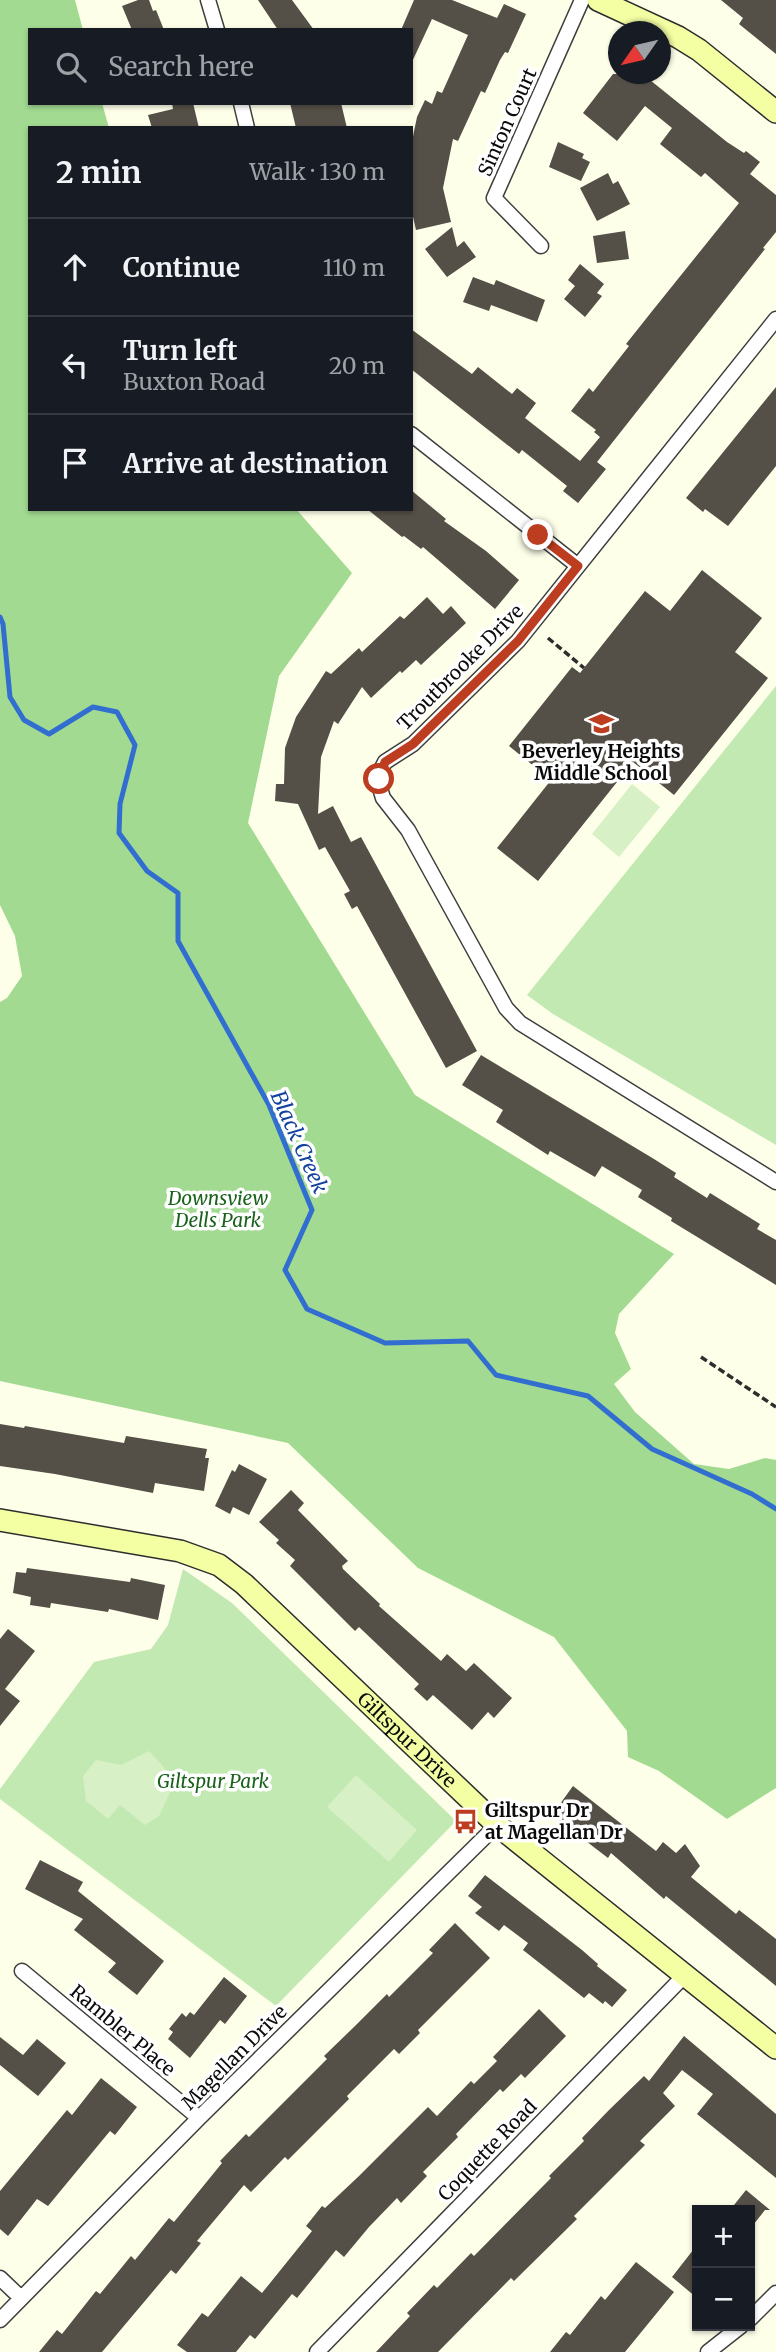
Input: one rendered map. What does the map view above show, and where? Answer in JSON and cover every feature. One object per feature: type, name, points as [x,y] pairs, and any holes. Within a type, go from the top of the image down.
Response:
[{"type":"street","points":[[208,0],[216,28]]},
{"type":"street","name":"Sinton Court","points":[[541,246],[494,198],[582,0]]},
{"type":"street","points":[[598,0],[678,37],[699,50],[776,112]]},
{"type":"street","points":[[241,105],[247,126]]},
{"type":"street","name":"Troutbrooke Drive","points":[[776,319],[518,641],[413,744],[385,762],[381,770],[380,788],[383,798],[408,830],[506,1008],[520,1023],[776,1182]]},
{"type":"street","points":[[413,436],[578,566]]},
{"type":"street","name":"Giltspur Drive","points":[[0,1520],[180,1551],[219,1565],[244,1584],[497,1825],[776,2048]]},
{"type":"street","name":"Magellan Drive","points":[[0,2320],[199,2118],[497,1825]]},
{"type":"street","name":"Rambler Place","points":[[22,1971],[199,2118]]},
{"type":"street","name":"Coquette Road","points":[[317,2352],[685,1975]]},
{"type":"street","points":[[0,2278],[21,2298]]},
{"type":"street","points":[[755,2314],[776,2293]]},
{"type":"street","points":[[708,2352],[735,2331]]},
{"type":"path","points":[[548,638],[584,668]]},
{"type":"path","points":[[701,1357],[776,1407]]},
{"type":"green space","name":"Downsview Dells Park","points":[[0,0],[75,0],[82,28],[28,28],[28,105],[103,105],[108,126],[28,126],[28,511],[298,511],[352,573],[279,676],[248,823],[415,1095],[674,1254],[619,1314],[615,1333],[631,1369],[614,1384],[635,1412],[694,1464],[729,1469],[765,1458],[776,1460],[776,1788],[727,1819],[659,1771],[628,1757],[627,1731],[554,1637],[418,1568],[288,1443],[0,1381],[0,1002],[7,998],[22,976],[15,936],[0,905]]},
{"type":"green space","points":[[776,686],[776,1145],[553,1014],[527,995]]},
{"type":"green space","points":[[632,784],[660,807],[619,857],[592,834]]},
{"type":"green space","name":"Giltspur Park","points":[[183,1569],[232,1603],[456,1821],[276,2006],[0,1799],[0,1789],[94,1662],[151,1649],[168,1625]]},
{"type":"green space","points":[[149,1751],[163,1766],[173,1786],[159,1816],[145,1825],[120,1805],[108,1819],[86,1801],[83,1776],[96,1760],[121,1765]]},
{"type":"green space","points":[[356,1775],[417,1830],[389,1862],[327,1807]]},
{"type":"building","points":[[138,0],[149,0],[163,28],[131,28],[122,6]]},
{"type":"building","points":[[258,0],[292,0],[313,28],[277,28]]},
{"type":"building","points":[[414,0],[452,0],[497,18],[504,4],[526,14],[485,93],[481,91],[458,141],[453,139],[443,188],[451,222],[416,230],[413,217],[413,136],[417,117],[425,100],[432,104],[437,91],[442,93],[468,35],[432,19],[413,60],[413,28],[402,28]]},
{"type":"building","points":[[721,0],[776,0],[776,54],[739,24],[743,18]]},
{"type":"building","points":[[608,80],[608,84],[655,84],[727,142],[744,153],[746,151],[760,162],[750,174],[776,195],[776,232],[597,462],[606,469],[578,503],[563,491],[567,486],[522,450],[519,454],[413,371],[413,330],[472,374],[478,367],[512,394],[517,388],[536,403],[525,418],[580,461],[600,437],[594,432],[596,430],[571,411],[589,388],[593,392],[629,346],[626,344],[739,203],[705,173],[701,177],[660,144],[672,128],[645,106],[617,141],[583,113]]},
{"type":"building","points":[[172,105],[193,105],[199,126],[151,126],[148,115],[173,109]]},
{"type":"building","points":[[290,105],[341,105],[347,126],[296,126]]},
{"type":"building","points":[[558,142],[584,154],[582,158],[590,162],[581,181],[549,167]]},
{"type":"building","points":[[608,173],[613,184],[618,181],[630,204],[597,221],[580,188]]},
{"type":"building","points":[[452,227],[457,247],[464,241],[476,257],[447,277],[425,249]]},
{"type":"building","points":[[625,231],[629,259],[597,263],[593,236]]},
{"type":"building","points":[[580,264],[604,284],[597,293],[602,296],[585,317],[564,299],[575,286],[568,280]]},
{"type":"building","points":[[473,277],[494,285],[496,280],[545,300],[537,322],[491,305],[489,311],[463,302]]},
{"type":"building","points":[[776,387],[776,466],[728,526],[705,509],[703,512],[686,498]]},
{"type":"building","points":[[413,492],[446,519],[444,521],[486,551],[519,580],[495,609],[423,547],[421,549],[370,511],[413,511]]},
{"type":"building","points":[[702,570],[762,618],[735,652],[768,678],[674,795],[633,762],[538,881],[497,848],[551,780],[509,746],[572,667],[580,673],[645,591],[670,611]]},
{"type":"building","points":[[427,597],[443,614],[451,606],[466,623],[421,665],[416,660],[371,698],[362,687],[338,724],[334,721],[321,757],[318,814],[333,806],[351,842],[361,837],[477,1051],[446,1068],[357,906],[352,909],[344,894],[350,891],[325,847],[319,850],[298,804],[275,801],[276,784],[284,784],[285,748],[296,717],[326,671],[331,674],[359,648],[362,652],[400,616],[404,619]]},
{"type":"building","points":[[481,1055],[654,1159],[676,1173],[674,1177],[707,1198],[710,1193],[760,1224],[757,1229],[776,1240],[776,1285],[671,1221],[672,1218],[638,1197],[642,1190],[602,1166],[595,1177],[550,1151],[548,1155],[496,1122],[503,1110],[462,1085]]},
{"type":"building","points":[[0,1424],[124,1443],[126,1436],[207,1449],[205,1458],[209,1458],[204,1491],[155,1483],[153,1493],[0,1466]]},
{"type":"building","points":[[239,1464],[267,1479],[249,1515],[233,1507],[230,1514],[215,1506],[232,1470],[235,1472]]},
{"type":"building","points":[[291,1490],[304,1503],[298,1510],[348,1561],[342,1566],[343,1569],[380,1604],[379,1606],[441,1661],[447,1654],[466,1671],[474,1663],[512,1698],[494,1718],[488,1712],[472,1730],[433,1695],[427,1701],[414,1689],[419,1684],[359,1627],[355,1631],[290,1566],[295,1560],[276,1543],[279,1540],[259,1522]]},
{"type":"building","points":[[27,1568],[130,1582],[131,1578],[165,1585],[158,1620],[109,1609],[108,1612],[51,1603],[50,1608],[30,1605],[31,1597],[13,1593],[16,1572],[26,1573]]},
{"type":"building","points":[[8,1629],[35,1651],[5,1689],[20,1701],[0,1726],[0,1639]]},
{"type":"building","points":[[573,1786],[656,1851],[663,1842],[676,1853],[685,1844],[700,1866],[691,1877],[736,1914],[739,1910],[776,1939],[776,1986],[666,1896],[664,1899],[611,1853],[608,1858],[552,1815]]},
{"type":"building","points":[[40,1860],[83,1882],[78,1891],[164,1961],[137,1995],[108,1972],[116,1963],[74,1930],[83,1919],[25,1889]]},
{"type":"building","points":[[485,1875],[582,1950],[627,1990],[612,2007],[605,2001],[603,2004],[589,1993],[584,1998],[523,1950],[528,1943],[504,1925],[499,1931],[475,1913],[482,1907],[468,1896]]},
{"type":"building","points":[[455,1923],[490,1958],[418,2030],[420,2033],[399,2054],[394,2049],[288,2160],[285,2157],[251,2192],[244,2185],[197,2241],[201,2243],[176,2274],[171,2270],[102,2352],[39,2352],[57,2330],[62,2334],[96,2291],[100,2294],[131,2256],[135,2260],[169,2218],[174,2222],[222,2163],[220,2161],[246,2134],[249,2137],[327,2059],[324,2056],[433,1953],[429,1950]]},
{"type":"building","points":[[224,1977],[247,1996],[225,2024],[220,2020],[190,2058],[168,2039],[173,2032],[169,2029],[182,2013],[186,2017],[190,2012],[194,2015]]},
{"type":"building","points":[[539,2009],[566,2036],[525,2078],[521,2074],[503,2092],[500,2089],[423,2172],[427,2176],[401,2203],[397,2198],[344,2257],[336,2250],[297,2298],[292,2294],[255,2339],[250,2335],[236,2352],[187,2352],[177,2345],[202,2313],[208,2317],[241,2276],[262,2293],[312,2231],[306,2226],[322,2206],[325,2208],[428,2107],[437,2116],[471,2081],[474,2084],[497,2061],[493,2057]]},
{"type":"building","points":[[684,2036],[776,2114],[776,2178],[697,2114],[713,2094],[682,2070],[663,2093],[675,2106],[640,2141],[645,2145],[574,2216],[577,2219],[514,2281],[511,2278],[438,2352],[376,2352],[410,2316],[407,2313],[434,2285],[437,2288],[471,2253],[474,2256],[551,2178],[549,2176],[584,2141],[582,2138],[609,2110],[644,2076],[649,2081]]},
{"type":"building","points":[[0,2037],[23,2055],[37,2039],[66,2063],[38,2096],[0,2065]]},
{"type":"building","points":[[101,2078],[137,2107],[115,2135],[110,2131],[48,2206],[37,2199],[8,2236],[0,2229],[0,2191],[67,2110],[72,2115]]},
{"type":"building","points":[[746,2190],[770,2210],[765,2210],[755,2223],[755,2205],[734,2205]]},
{"type":"building","points":[[692,2251],[692,2294],[672,2277]]},
{"type":"building","points":[[636,2262],[674,2292],[625,2352],[550,2352],[566,2332],[570,2335],[601,2296],[605,2300]]},
{"type":"waterway","name":"Black Creek","points":[[0,617],[3,624],[10,697],[24,720],[49,734],[93,707],[117,712],[135,745],[120,804],[119,833],[147,871],[178,893],[178,941],[269,1105],[312,1210],[285,1270],[307,1309],[385,1343],[468,1341],[496,1375],[588,1396],[652,1449],[752,1494],[776,1509]]},
{"type":"place","name":"Beverley Heights Middle School","points":[[601,723]]},
{"type":"place","name":"Giltspur Dr at Magellan Dr","points":[[465,1821]]},
{"type":"route","points":[[379,779],[385,762],[413,744],[518,641],[578,566],[538,535]]}]
